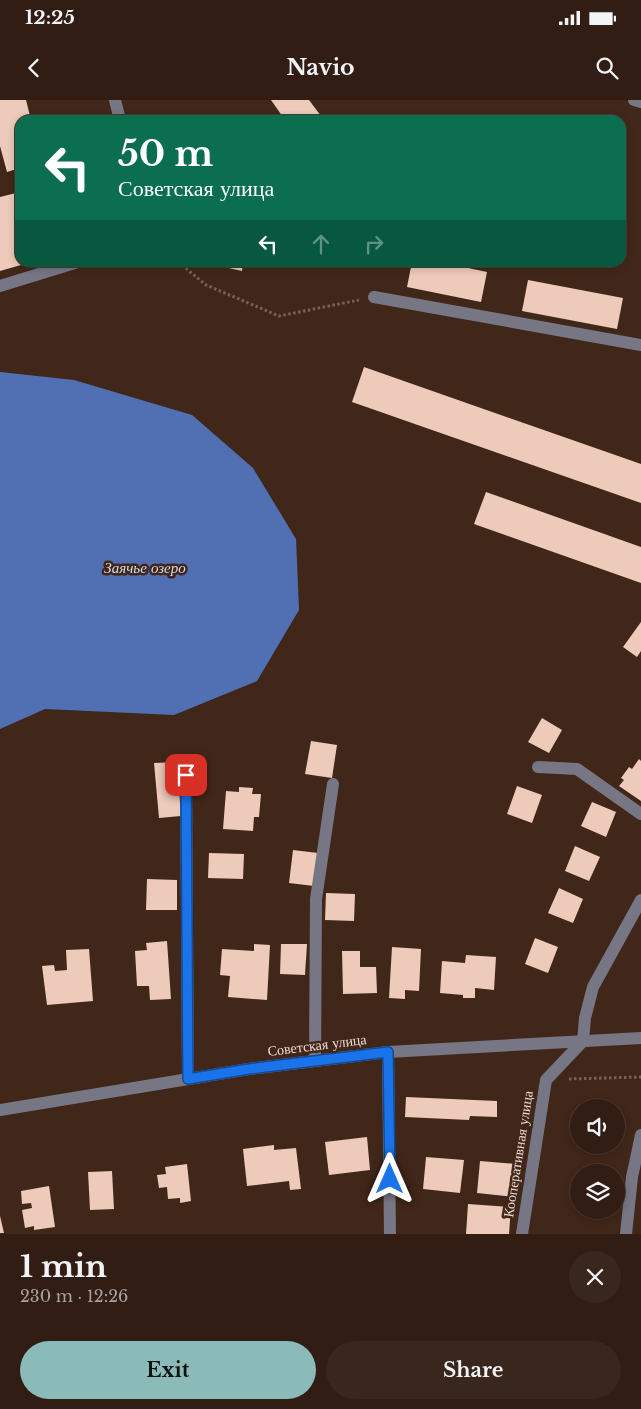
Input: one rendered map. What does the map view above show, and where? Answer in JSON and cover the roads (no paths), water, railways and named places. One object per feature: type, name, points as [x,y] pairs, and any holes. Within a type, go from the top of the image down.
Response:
[{"type":"street","points":[[114,100],[118,115]]},
{"type":"street","points":[[634,100],[641,102]]},
{"type":"street","points":[[0,286],[62,267]]},
{"type":"street","points":[[374,297],[641,344]]},
{"type":"street","points":[[538,767],[577,770],[641,814]]},
{"type":"street","points":[[186,775],[188,1079]]},
{"type":"street","points":[[314,1061],[316,900],[333,784]]},
{"type":"street","points":[[583,1041],[585,1018],[593,987],[641,900]]},
{"type":"street","name":"Советская улица","points":[[0,1110],[188,1079],[388,1052],[641,1038]]},
{"type":"street","name":"Кооперативная улица","points":[[522,1234],[546,1080],[583,1041]]},
{"type":"street","points":[[388,1052],[390,1234]]},
{"type":"street","points":[[626,1234],[632,1177],[641,1135]]},
{"type":"water","name":"Заячье озеро","points":[[0,372],[74,380],[192,415],[253,468],[296,539],[299,610],[257,681],[174,715],[45,709],[0,729]]}]
